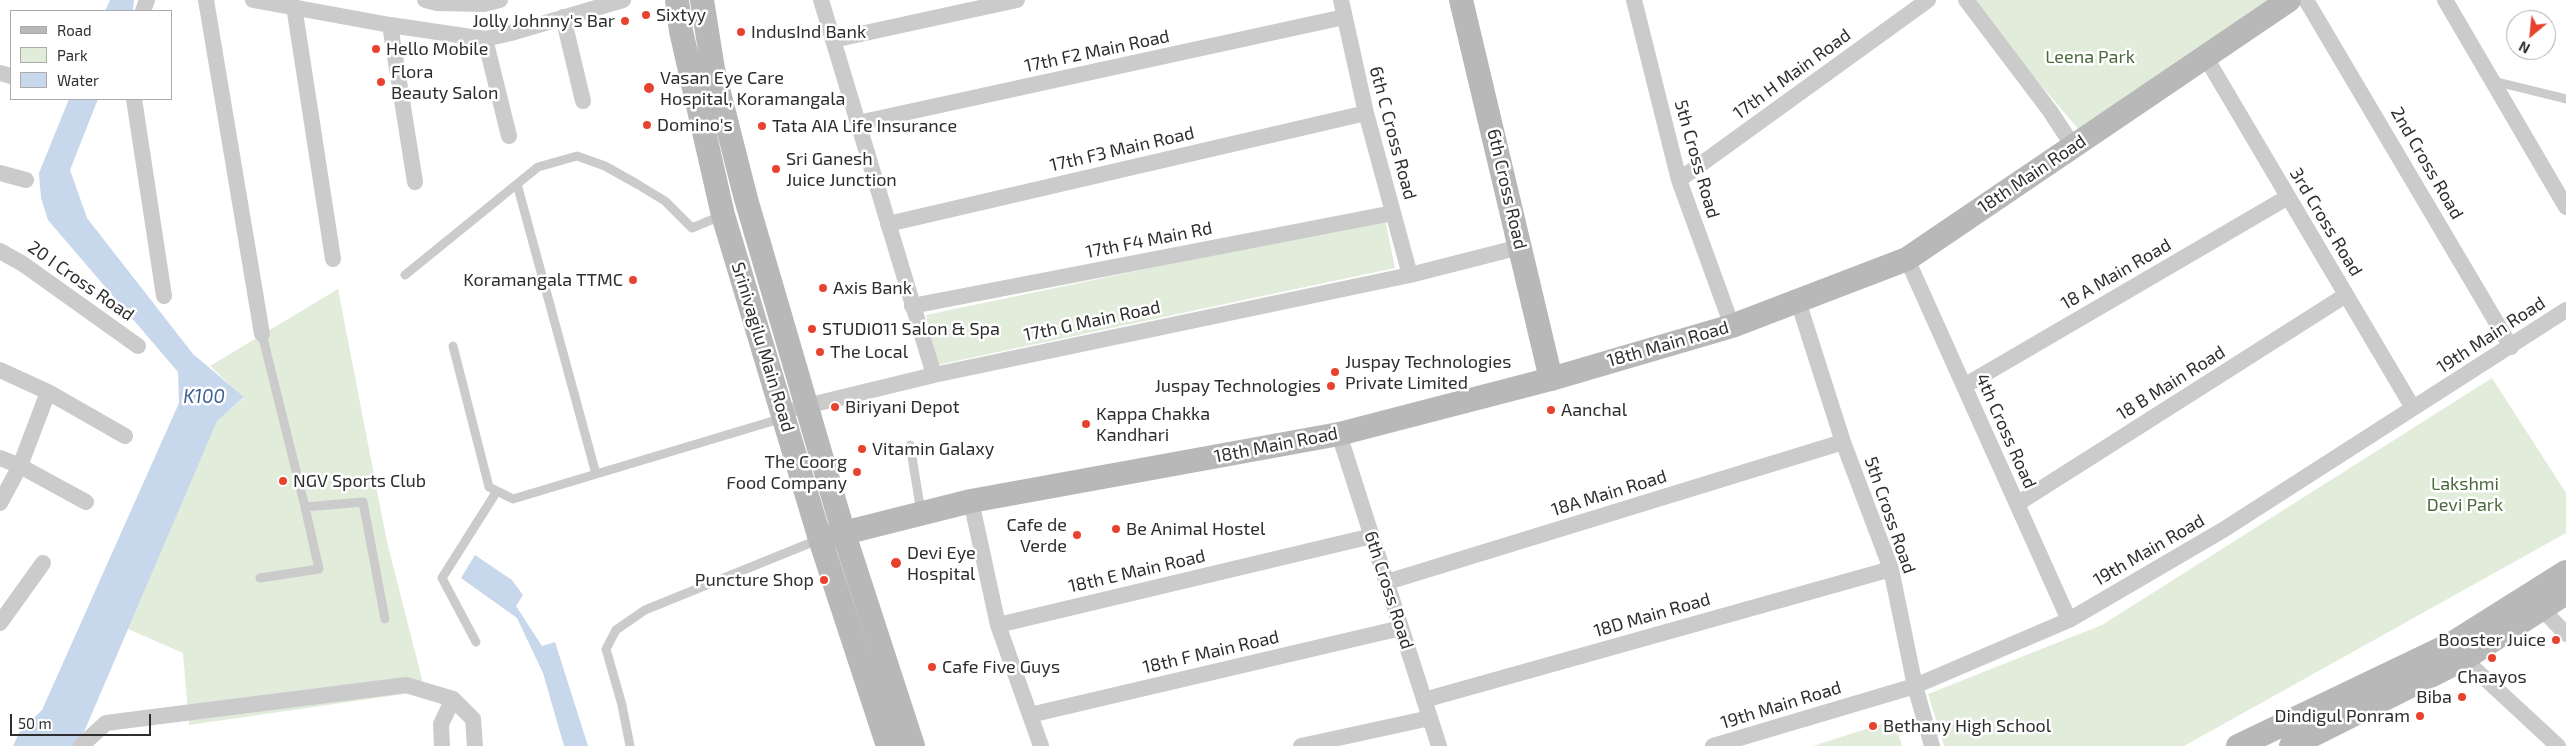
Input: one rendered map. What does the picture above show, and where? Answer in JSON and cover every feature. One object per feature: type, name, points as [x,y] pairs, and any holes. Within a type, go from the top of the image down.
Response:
[{"type":"main road","name":"Srinivagilu Main Road","points":[[677,0],[681,31],[723,216],[792,412],[844,534],[913,746]]},
{"type":"main road","name":"Srinivagilu Main Road","points":[[702,0],[713,70],[746,199],[820,539],[888,746]]},
{"type":"main road","name":"6th Cross Road","points":[[1461,0],[1551,379]]},
{"type":"main road","name":"18th Main Road","points":[[820,539],[971,502],[1339,434],[1551,379],[1732,326],[1907,259],[2289,0]]},
{"type":"main road","points":[[2238,746],[2459,651],[2566,572]]},
{"type":"main road","points":[[2291,746],[2566,593]]},
{"type":"street","points":[[206,0],[262,334]]},
{"type":"street","points":[[253,0],[390,25],[485,39],[623,0]]},
{"type":"street","points":[[425,0],[437,3],[484,4],[500,0]]},
{"type":"street","points":[[821,0],[934,375]]},
{"type":"street","points":[[833,40],[1017,0]]},
{"type":"street","name":"6th C Cross Road","points":[[1341,0],[1366,113],[1410,275]]},
{"type":"street","name":"5th Cross Road","points":[[1634,0],[1679,180],[1732,326]]},
{"type":"street","name":"17th H Main Road","points":[[1679,180],[1928,0]]},
{"type":"street","points":[[1966,0],[2050,111],[2073,146]]},
{"type":"street","name":"2nd Cross Road","points":[[2306,0],[2511,347]]},
{"type":"street","points":[[2445,0],[2566,207]]},
{"type":"street","points":[[294,6],[333,259]]},
{"type":"street","points":[[563,17],[583,101]]},
{"type":"street","name":"17th F2 Main Road","points":[[858,123],[1344,17]]},
{"type":"street","points":[[390,25],[415,182]]},
{"type":"street","points":[[485,39],[509,136]]},
{"type":"street","name":"3rd Cross Road","points":[[2205,56],[2413,408]]},
{"type":"street","points":[[134,100],[164,296]]},
{"type":"street","name":"17th F3 Main Road","points":[[888,224],[1366,113]]},
{"type":"street","points":[[0,173],[26,180]]},
{"type":"street","name":"18 A Main Road","points":[[1964,386],[2288,197]]},
{"type":"street","name":"17th F4 Main Rd","points":[[912,306],[1393,213]]},
{"type":"street","name":"17th G Main Road","points":[[792,412],[934,375],[1410,275],[1520,247]]},
{"type":"street","name":"20 I Cross Road","points":[[0,251],[23,264],[138,346]]},
{"type":"street","name":"4th Cross Road","points":[[1907,259],[2069,620]]},
{"type":"street","name":"18 B Main Road","points":[[2017,504],[2346,295]]},
{"type":"street","name":"5th Cross Road","points":[[1798,301],[1843,442],[1891,569],[1915,686],[1932,746]]},
{"type":"street","name":"19th Main Road","points":[[1714,746],[1915,686],[2069,620],[2223,530],[2566,310]]},
{"type":"street","points":[[0,370],[48,392],[125,436]]},
{"type":"street","points":[[0,503],[20,466],[48,392]]},
{"type":"street","name":"6th Cross Road","points":[[1339,434],[1439,746]]},
{"type":"street","name":"18A Main Road","points":[[1386,582],[1843,442]]},
{"type":"street","points":[[0,458],[20,466],[86,502]]},
{"type":"street","points":[[971,502],[998,624],[1041,746]]},
{"type":"street","name":"18th E Main Road","points":[[998,624],[1372,536]]},
{"type":"street","points":[[0,623],[43,563]]},
{"type":"street","name":"18D Main Road","points":[[1424,700],[1891,569]]},
{"type":"street","points":[[2542,608],[2566,634]]},
{"type":"street","name":"18th F Main Road","points":[[1030,715],[1401,628]]},
{"type":"street","points":[[2459,651],[2558,746]]},
{"type":"street","points":[[81,746],[106,723],[406,685],[452,699],[473,719],[475,746]]},
{"type":"street","points":[[442,746],[441,724],[452,699]]},
{"type":"street","points":[[1302,746],[1430,718]]},
{"type":"lane","points":[[2492,81],[2566,99]]},
{"type":"lane","points":[[405,275],[538,167],[577,156],[605,166],[637,184],[664,201],[692,228],[723,216]]},
{"type":"lane","points":[[517,184],[596,474]]},
{"type":"lane","points":[[260,578],[319,569],[262,334]]},
{"type":"lane","points":[[453,346],[489,487],[512,499],[792,412]]},
{"type":"lane","points":[[910,445],[921,514]]},
{"type":"lane","points":[[476,642],[442,578],[497,491]]},
{"type":"lane","points":[[305,507],[363,502],[385,619]]},
{"type":"lane","points":[[630,746],[622,705],[606,649],[616,630],[645,610],[820,539]]},
{"type":"green space","name":"Leena Park","points":[[1968,0],[2277,0],[2080,131]]},
{"type":"green space","points":[[1385,219],[1395,268],[937,365],[926,315]]},
{"type":"green space","name":"NGV Sports Club","points":[[338,289],[387,542],[425,691],[189,725],[183,653],[128,629],[217,420],[244,398],[210,366]]},
{"type":"green space","name":"Lakshmi Devi Park","points":[[2492,378],[2566,493],[2566,533],[2184,746],[1944,746],[1928,694],[2102,625]]},
{"type":"green space","points":[[1894,720],[1902,746],[1813,746]]},
{"type":"water","points":[[110,0],[134,0],[133,10],[105,10]]},
{"type":"water","name":"K100","points":[[69,100],[98,100],[70,170],[87,218],[193,354],[244,397],[217,421],[78,746],[13,746],[19,733],[42,710],[179,403],[178,372],[48,220],[41,198],[39,173]]},
{"type":"water","points":[[475,555],[512,580],[523,595],[516,606],[542,646],[555,642],[588,746],[564,746],[543,673],[517,618],[461,578]]},
{"type":"place","name":"Sixtyy","points":[[646,15]]},
{"type":"place","name":"Jolly Johnny's Bar","points":[[625,21]]},
{"type":"place","name":"IndusInd Bank","points":[[741,32]]},
{"type":"place","name":"Hello Mobile","points":[[376,49]]},
{"type":"place","name":"Flora Beauty Salon","points":[[381,82]]},
{"type":"place","name":"Vasan Eye Care Hospital, Koramangala","points":[[649,88]]},
{"type":"place","name":"Domino's","points":[[647,125]]},
{"type":"place","name":"Tata AIA Life Insurance","points":[[762,126]]},
{"type":"place","name":"Sri Ganesh Juice Junction","points":[[776,169]]},
{"type":"place","name":"Koramangala TTMC","points":[[633,280]]},
{"type":"place","name":"Axis Bank","points":[[823,288]]},
{"type":"place","name":"STUDIO11 Salon & Spa","points":[[812,329]]},
{"type":"place","name":"The Local","points":[[820,352]]},
{"type":"place","name":"Juspay Technologies Private Limited","points":[[1335,372]]},
{"type":"place","name":"Juspay Technologies","points":[[1331,386]]},
{"type":"place","name":"Biriyani Depot","points":[[835,407]]},
{"type":"place","name":"Aanchal","points":[[1551,410]]},
{"type":"place","name":"Kappa Chakka Kandhari","points":[[1086,424]]},
{"type":"place","name":"Vitamin Galaxy","points":[[862,449]]},
{"type":"place","name":"The Coorg Food Company","points":[[857,472]]},
{"type":"place","name":"NGV Sports Club","points":[[283,481]]},
{"type":"place","name":"Be Animal Hostel","points":[[1116,529]]},
{"type":"place","name":"Cafe de Verde","points":[[1077,535]]},
{"type":"place","name":"Devi Eye Hospital","points":[[896,563]]},
{"type":"place","name":"Puncture Shop","points":[[824,580]]},
{"type":"place","name":"Booster Juice","points":[[2556,640]]},
{"type":"place","name":"Chaayos","points":[[2492,658]]},
{"type":"place","name":"Cafe Five Guys","points":[[932,667]]},
{"type":"place","name":"Biba","points":[[2462,697]]},
{"type":"place","name":"Dindigul Ponram","points":[[2420,716]]},
{"type":"place","name":"Bethany High School","points":[[1873,726]]}]
